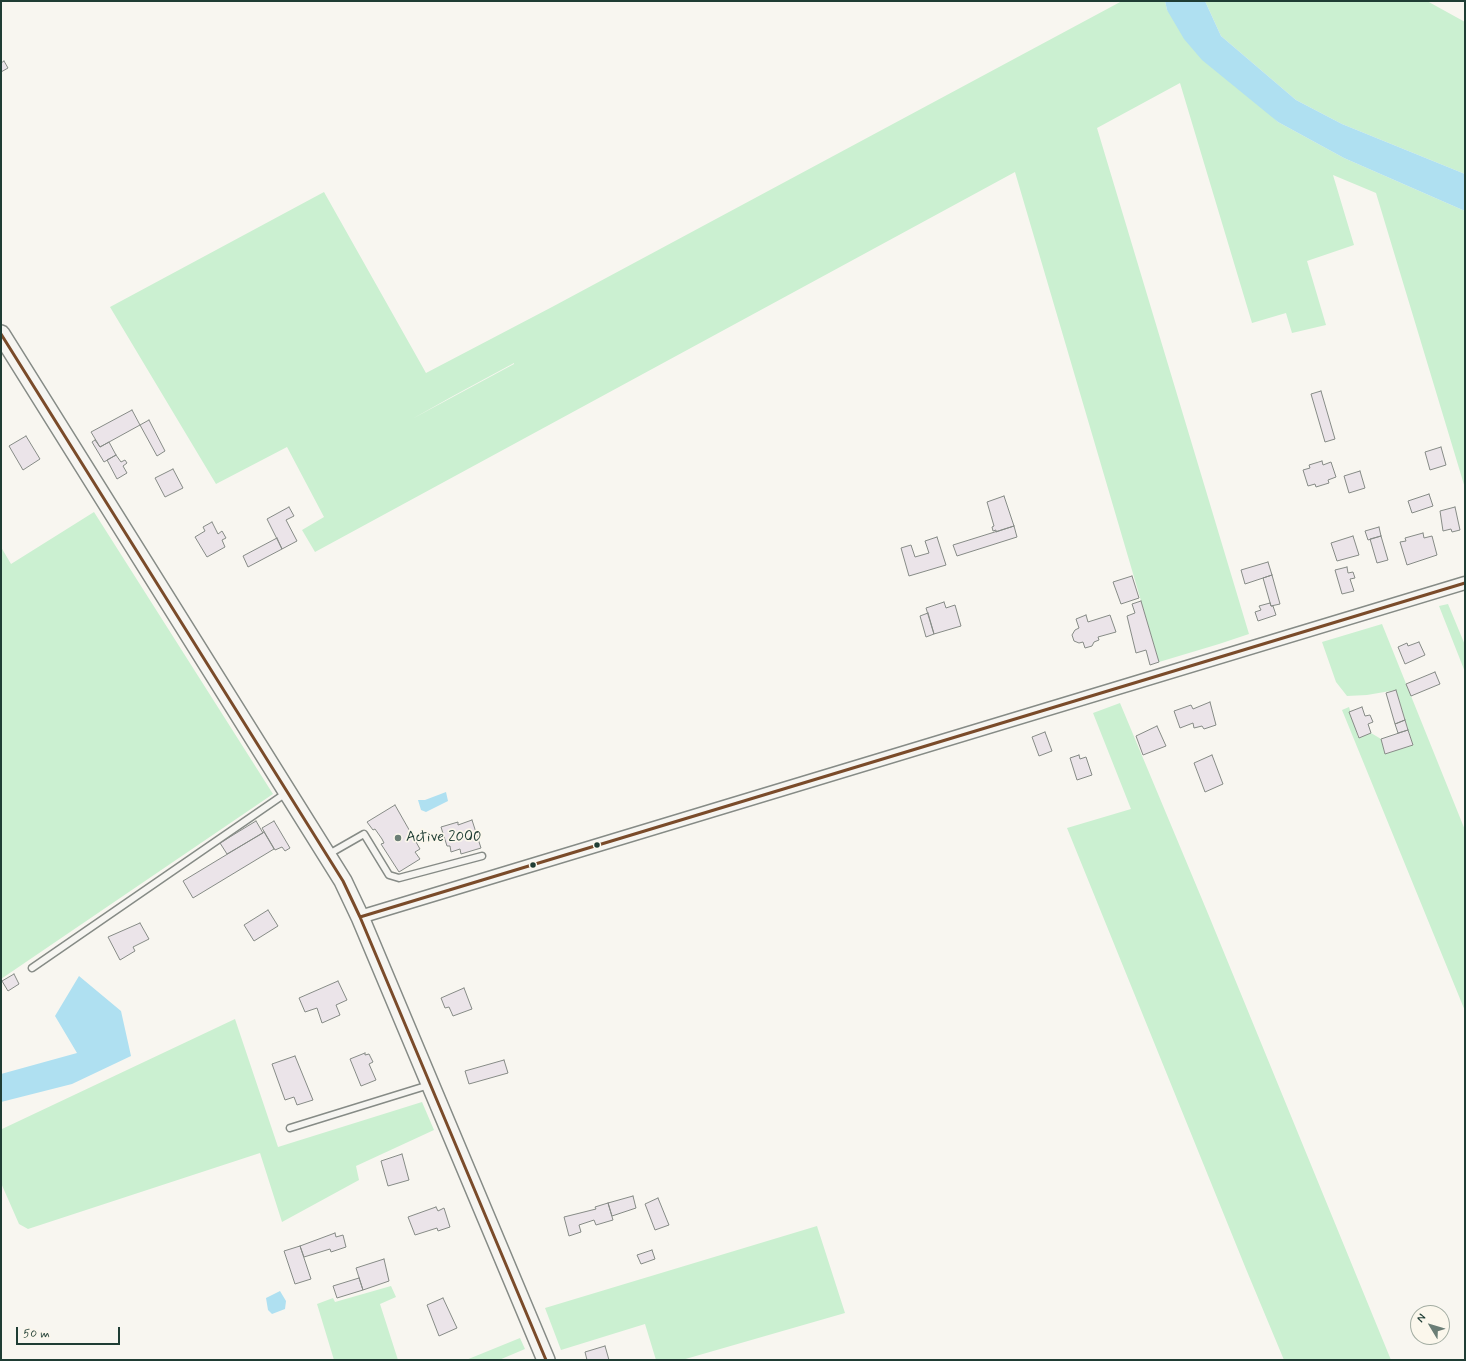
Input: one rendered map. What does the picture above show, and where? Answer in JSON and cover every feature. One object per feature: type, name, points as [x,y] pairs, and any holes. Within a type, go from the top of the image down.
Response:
[{"type":"street","points":[[1,334],[327,855],[360,917],[546,1360]]},
{"type":"street","points":[[360,917],[1465,583]]},
{"type":"lane","points":[[32,968],[288,792]]},
{"type":"lane","points":[[327,855],[364,834],[389,875],[400,878],[482,856]]},
{"type":"lane","points":[[290,1128],[431,1084]]},
{"type":"green space","points":[[1122,1],[1165,1],[1167,10],[1278,122],[1344,158],[1465,211],[1465,488],[1376,193],[1333,175],[1354,245],[1307,261],[1326,325],[1292,333],[1286,313],[1252,323],[1180,83],[1097,128],[1249,634],[1159,662],[1015,172],[315,552],[302,530],[324,517],[287,447],[216,484],[110,307],[324,192],[426,373]],"holes":[[[514,363],[514,364],[412,419]]]},
{"type":"green space","points":[[1205,1],[1427,1],[1465,22],[1465,174],[1342,124],[1296,100],[1221,36]]},
{"type":"green space","points":[[94,512],[273,794],[1,979],[1,547],[11,564]]},
{"type":"green space","points":[[1448,604],[1465,645],[1465,672],[1439,606]]},
{"type":"green space","points":[[1382,624],[1465,830],[1465,1011],[1342,710],[1349,707],[1358,737],[1371,733],[1381,739],[1385,754],[1413,745],[1396,690],[1367,695],[1347,696],[1336,682],[1322,642]]},
{"type":"green space","points":[[1120,703],[1391,1360],[1284,1360],[1246,1269],[1067,828],[1131,809],[1093,713]]},
{"type":"green space","points":[[235,1019],[278,1147],[422,1102],[434,1130],[356,1166],[359,1180],[282,1222],[260,1153],[28,1229],[19,1224],[1,1183],[1,1128],[2,1129]]},
{"type":"green space","points":[[817,1226],[845,1313],[682,1360],[656,1360],[645,1324],[561,1350],[545,1308]]},
{"type":"green space","points":[[391,1286],[396,1297],[380,1304],[398,1360],[334,1360],[317,1304],[333,1298],[335,1302]]},
{"type":"green space","points":[[520,1338],[525,1349],[499,1360],[466,1360]]},
{"type":"water","points":[[1165,1],[1205,1],[1221,36],[1296,100],[1342,124],[1465,174],[1465,211],[1344,158],[1278,122],[1202,60],[1184,39],[1167,10]]},
{"type":"water","points":[[446,792],[448,801],[426,812],[421,810],[418,800],[425,800]]},
{"type":"water","points":[[79,976],[121,1011],[131,1056],[72,1084],[1,1102],[1,1074],[77,1053],[55,1016]]},
{"type":"water","points":[[280,1291],[286,1301],[285,1309],[272,1314],[268,1310],[266,1298]]},
{"type":"building","points":[[4,61],[8,68],[1,72],[1,63]]},
{"type":"building","points":[[1321,391],[1335,439],[1325,442],[1311,394]]},
{"type":"building","points":[[132,410],[140,425],[100,447],[91,432]]},
{"type":"building","points":[[149,420],[165,451],[157,456],[140,425]]},
{"type":"building","points":[[26,436],[40,459],[23,470],[9,446]]},
{"type":"building","points":[[95,440],[100,447],[109,442],[116,455],[104,462],[92,442]]},
{"type":"building","points":[[1441,447],[1446,465],[1430,470],[1425,452]]},
{"type":"building","points":[[116,455],[121,462],[125,460],[127,463],[123,466],[127,473],[117,479],[107,460]]},
{"type":"building","points":[[1322,461],[1323,465],[1331,462],[1336,477],[1328,480],[1329,483],[1316,487],[1315,484],[1308,486],[1303,470],[1310,468],[1309,465]]},
{"type":"building","points":[[173,469],[183,488],[165,497],[155,478]]},
{"type":"building","points":[[1360,471],[1365,488],[1349,493],[1344,476]]},
{"type":"building","points":[[1429,494],[1433,506],[1412,513],[1408,501]]},
{"type":"building","points":[[1004,496],[1014,526],[996,532],[996,530],[993,531],[992,527],[994,526],[987,502]]},
{"type":"building","points":[[289,507],[294,516],[286,520],[297,541],[282,549],[267,519]]},
{"type":"building","points":[[1455,507],[1460,530],[1452,532],[1451,529],[1443,531],[1440,511]]},
{"type":"building","points":[[212,522],[218,534],[222,531],[226,538],[222,540],[225,547],[207,557],[195,537],[205,531],[203,527]]},
{"type":"building","points":[[1014,526],[1017,537],[957,556],[953,545]]},
{"type":"building","points":[[1379,527],[1381,536],[1368,540],[1365,531]]},
{"type":"building","points":[[1423,533],[1424,538],[1432,536],[1437,555],[1407,565],[1400,542],[1406,541],[1405,538]]},
{"type":"building","points":[[1353,536],[1359,555],[1337,561],[1331,543]]},
{"type":"building","points":[[1381,536],[1388,560],[1377,563],[1370,539]]},
{"type":"building","points":[[937,537],[946,565],[909,576],[901,548],[911,545],[915,557],[929,553],[925,541]]},
{"type":"building","points":[[277,538],[282,549],[248,567],[243,556]]},
{"type":"building","points":[[1268,562],[1272,575],[1245,584],[1241,570]]},
{"type":"building","points":[[1347,567],[1348,573],[1353,572],[1355,578],[1350,579],[1354,591],[1342,594],[1335,570]]},
{"type":"building","points":[[1272,575],[1280,604],[1271,606],[1263,578]]},
{"type":"building","points":[[1132,576],[1139,598],[1121,604],[1113,582]]},
{"type":"building","points":[[1141,601],[1159,662],[1150,665],[1146,650],[1136,653],[1127,616],[1135,613],[1132,604]]},
{"type":"building","points":[[944,602],[946,608],[955,605],[961,626],[934,634],[926,608]]},
{"type":"building","points":[[1270,603],[1271,606],[1273,606],[1276,615],[1258,621],[1255,612],[1261,610],[1259,606]]},
{"type":"building","points":[[928,613],[934,634],[926,637],[920,616]]},
{"type":"building","points":[[1086,615],[1088,622],[1110,615],[1116,632],[1098,637],[1099,640],[1094,642],[1092,646],[1085,648],[1083,642],[1079,643],[1074,641],[1072,635],[1075,630],[1079,628],[1076,619]]},
{"type":"building","points":[[1419,642],[1425,655],[1405,664],[1398,647],[1407,643],[1408,646]]},
{"type":"building","points":[[1435,672],[1440,684],[1411,696],[1406,684]]},
{"type":"building","points":[[1396,690],[1405,720],[1395,724],[1386,693]]},
{"type":"building","points":[[1210,702],[1216,725],[1204,729],[1202,726],[1194,728],[1193,723],[1180,728],[1174,711],[1191,705],[1193,709]]},
{"type":"building","points":[[1362,707],[1365,716],[1370,715],[1373,722],[1368,724],[1371,733],[1359,738],[1349,712]]},
{"type":"building","points":[[1405,720],[1408,730],[1398,733],[1395,724]]},
{"type":"building","points":[[1157,726],[1166,746],[1143,755],[1136,736]]},
{"type":"building","points":[[1408,730],[1413,745],[1385,754],[1381,739]]},
{"type":"building","points":[[1045,732],[1052,751],[1039,756],[1032,737]]},
{"type":"building","points":[[1079,755],[1080,759],[1086,757],[1092,775],[1077,780],[1070,758]]},
{"type":"building","points":[[1212,755],[1223,784],[1205,792],[1194,763]]},
{"type":"building","name":"Active 2000","points":[[395,805],[420,849],[415,852],[420,859],[399,872],[381,844],[384,843],[382,839],[375,829],[373,830],[367,822]]},
{"type":"building","points":[[472,820],[481,848],[461,854],[460,849],[451,852],[450,846],[447,846],[441,827],[458,822],[458,825]]},
{"type":"building","points":[[256,821],[263,833],[227,854],[220,843]]},
{"type":"building","points":[[274,821],[290,848],[285,851],[282,847],[275,850],[262,828]]},
{"type":"building","points":[[264,832],[274,849],[193,898],[183,881]]},
{"type":"building","points":[[268,910],[278,926],[254,941],[244,925]]},
{"type":"building","points":[[140,923],[149,939],[133,947],[135,951],[120,960],[108,937]]},
{"type":"building","points":[[14,974],[19,984],[8,991],[2,981]]},
{"type":"building","points":[[338,981],[347,1000],[336,1005],[340,1015],[322,1023],[317,1008],[305,1012],[299,998]]},
{"type":"building","points":[[464,988],[472,1009],[453,1016],[449,1007],[445,1008],[441,998]]},
{"type":"building","points":[[365,1053],[365,1055],[369,1054],[373,1062],[369,1064],[376,1080],[361,1086],[350,1059]]},
{"type":"building","points":[[295,1056],[313,1100],[297,1105],[294,1097],[285,1100],[272,1064]]},
{"type":"building","points":[[504,1060],[508,1073],[469,1084],[465,1071]]},
{"type":"building","points":[[402,1154],[409,1180],[388,1186],[381,1161]]},
{"type":"building","points":[[633,1196],[636,1208],[612,1216],[608,1203]]},
{"type":"building","points":[[658,1198],[669,1225],[655,1230],[645,1204]]},
{"type":"building","points":[[608,1203],[613,1220],[596,1225],[594,1220],[579,1225],[581,1232],[569,1236],[564,1217],[596,1209],[595,1207]]},
{"type":"building","points":[[436,1207],[438,1211],[444,1208],[450,1227],[438,1231],[437,1228],[415,1235],[408,1217]]},
{"type":"building","points":[[335,1233],[336,1237],[343,1235],[346,1247],[331,1252],[330,1249],[304,1257],[300,1246]]},
{"type":"building","points":[[300,1246],[311,1279],[295,1284],[284,1251]]},
{"type":"building","points":[[652,1250],[655,1259],[641,1264],[637,1255]]},
{"type":"building","points":[[384,1259],[389,1281],[363,1290],[356,1268]]},
{"type":"building","points":[[359,1278],[363,1290],[337,1298],[333,1286]]},
{"type":"building","points":[[443,1298],[457,1328],[439,1336],[427,1305]]},
{"type":"building","points":[[605,1346],[609,1360],[587,1360],[585,1352]]},
{"type":"transit line","points":[[1,334],[343,881],[360,917],[546,1360]]},
{"type":"transit line","points":[[360,917],[1465,583]]},
{"type":"place","name":"Active 2000","points":[[398,838]]}]
